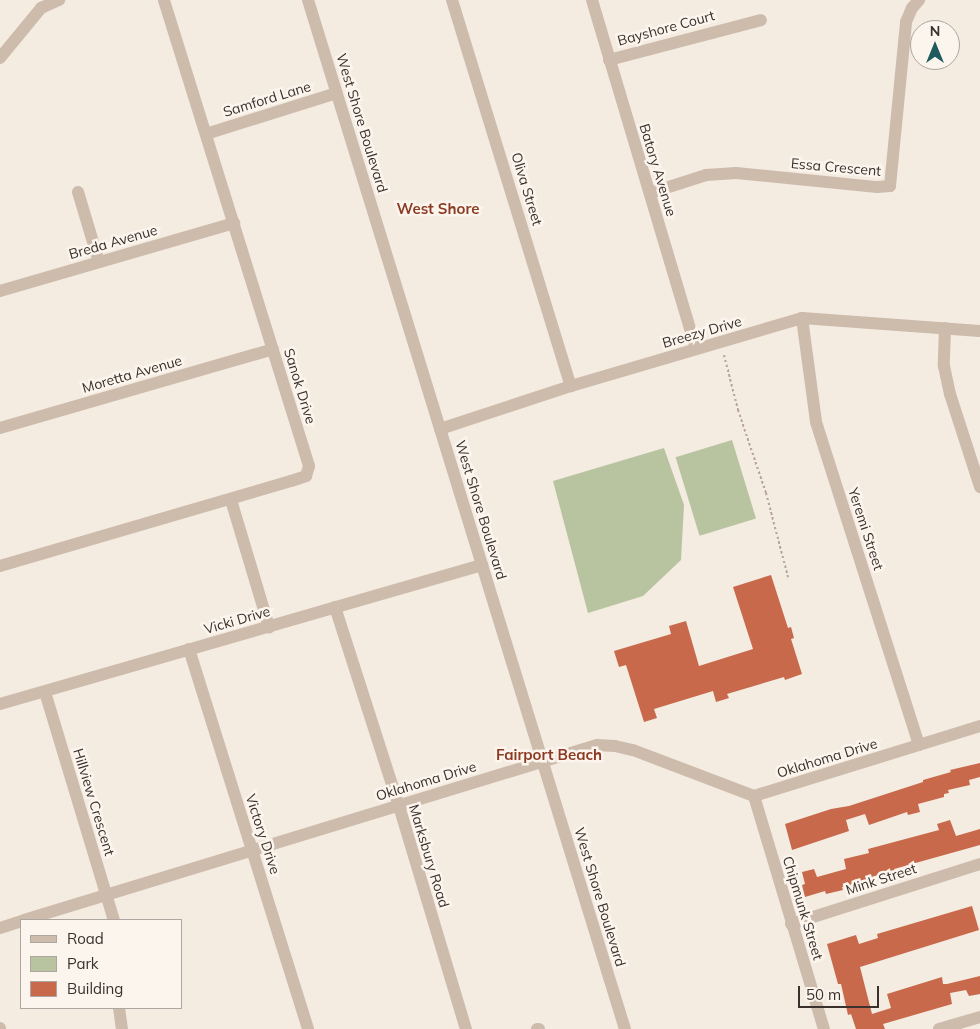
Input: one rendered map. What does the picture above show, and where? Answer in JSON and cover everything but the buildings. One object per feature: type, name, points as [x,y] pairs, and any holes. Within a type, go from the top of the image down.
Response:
[{"type":"street","points":[[0,58],[40,8],[59,0]]},
{"type":"street","name":"Sanok Drive","points":[[0,566],[231,500],[306,476],[309,466],[164,0]]},
{"type":"street","name":"West Shore Boulevard","points":[[308,0],[625,1029]]},
{"type":"street","name":"Oliva Street","points":[[452,0],[571,386]]},
{"type":"street","name":"Batory Avenue","points":[[592,0],[696,349]]},
{"type":"street","name":"Essa Crescent","points":[[650,193],[706,175],[736,173],[877,187],[890,186],[894,168],[906,22],[912,8],[919,0]]},
{"type":"street","name":"Bayshore Court","points":[[609,60],[761,20]]},
{"type":"street","name":"Samford Lane","points":[[206,134],[336,93]]},
{"type":"street","points":[[78,192],[99,262]]},
{"type":"street","name":"Breda Avenue","points":[[0,291],[234,223]]},
{"type":"street","name":"Breezy Drive","points":[[440,429],[571,386],[802,318],[980,331]]},
{"type":"street","name":"Yeremi Street","points":[[802,318],[816,422],[919,745]]},
{"type":"street","points":[[945,328],[944,366],[950,394],[980,487]]},
{"type":"street","name":"Moretta Avenue","points":[[0,428],[273,349]]},
{"type":"street","points":[[231,500],[269,627]]},
{"type":"street","name":"Vicki Drive","points":[[0,704],[482,565]]},
{"type":"street","name":"Marksbury Road","points":[[335,607],[399,806],[466,1029]]},
{"type":"street","name":"Victory Drive","points":[[189,649],[308,1029]]},
{"type":"street","name":"Hillview Crescent","points":[[45,692],[114,919]]},
{"type":"street","name":"Oklahoma Drive","points":[[28,919],[399,806],[541,760],[596,745],[615,746],[633,750],[754,796],[980,726]]},
{"type":"street","name":"Chipmunk Street","points":[[754,796],[824,1029]]},
{"type":"street","name":"Mink Street","points":[[791,924],[980,864]]},
{"type":"street","name":"Oklahoma Drive","points":[[0,928],[20,922]]},
{"type":"street","points":[[119,1009],[122,1029]]},
{"type":"street","points":[[939,1029],[980,1017]]},
{"type":"path","points":[[724,355],[738,410],[766,493],[788,577]]},
{"type":"green space","points":[[732,440],[756,518],[700,536],[676,457]]},
{"type":"green space","points":[[664,448],[684,505],[681,560],[643,596],[588,613],[553,481]]},
{"type":"district","name":"West Shore","points":[[438,209]]},
{"type":"district","name":"Fairport Beach","points":[[549,755]]}]
